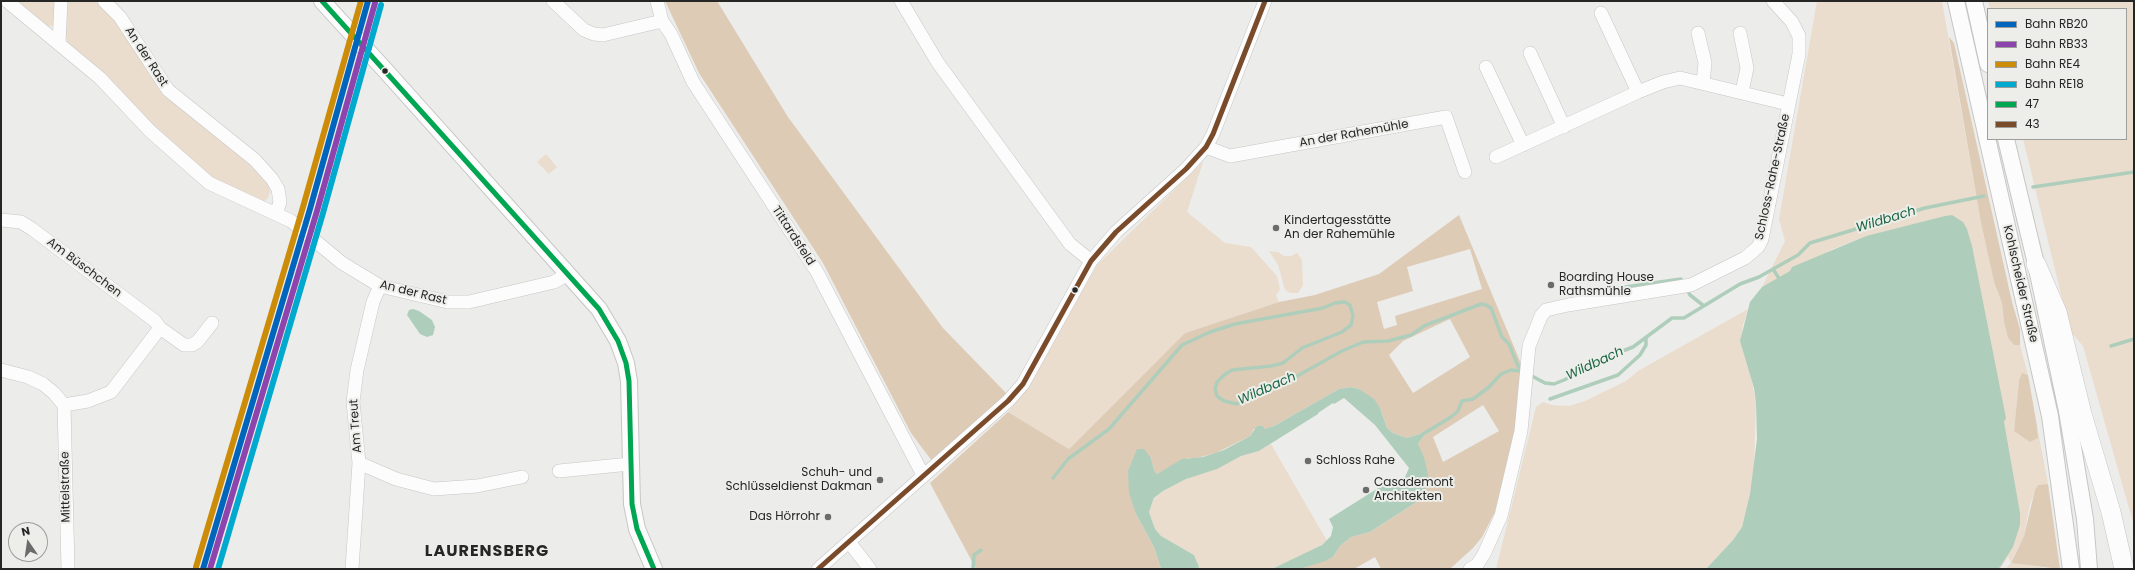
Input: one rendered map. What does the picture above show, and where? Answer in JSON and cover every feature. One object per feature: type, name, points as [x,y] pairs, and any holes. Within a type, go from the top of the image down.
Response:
[{"type":"highway","points":[[2036,264],[2057,312],[2082,414],[2111,512],[2123,563]]},
{"type":"main road","points":[[322,1],[599,309],[618,341],[626,363],[630,400],[630,464],[632,504],[637,529],[654,569]]},
{"type":"main road","name":"Kohlscheider Straße","points":[[1956,1],[1987,138]]},
{"type":"main road","points":[[1974,1],[1987,60]]},
{"type":"main road","name":"Kohlscheider Straße","points":[[1987,140],[2050,416],[2060,474],[2071,569]]},
{"type":"main road","name":"Kohlscheider Straße","points":[[2006,140],[2036,264],[2077,467],[2089,569]]},
{"type":"street","name":"An der Rast","points":[[7,1],[100,78],[150,131],[208,183],[291,221],[342,263],[380,286],[448,302],[469,302],[554,282],[568,274]]},
{"type":"street","points":[[59,43],[61,1]]},
{"type":"street","name":"An der Rast","points":[[104,1],[120,17],[168,90],[255,160],[272,179],[278,189],[280,202],[276,214]]},
{"type":"street","points":[[552,1],[584,30],[603,35],[662,21]]},
{"type":"street","name":"Tittardsfeld","points":[[657,1],[662,21],[671,34],[696,86],[817,272],[923,475]]},
{"type":"street","points":[[901,1],[938,63],[1070,244],[1091,261]]},
{"type":"street","points":[[818,569],[1008,401],[1023,384],[1091,261],[1116,232],[1186,169],[1206,147],[1213,134],[1264,1]]},
{"type":"street","name":"Schloss-Rahe-Straße","points":[[1470,569],[1477,565],[1484,554],[1501,516],[1521,431],[1530,342],[1541,316],[1546,310],[1686,286],[1745,258],[1758,247],[1762,238],[1799,54],[1799,36],[1792,22],[1773,1]]},
{"type":"street","points":[[1601,13],[1638,92]]},
{"type":"street","points":[[1698,33],[1705,63],[1703,83]]},
{"type":"street","points":[[1740,33],[1748,68],[1742,92]]},
{"type":"street","points":[[1530,53],[1564,127]]},
{"type":"street","points":[[1486,67],[1523,145]]},
{"type":"street","points":[[1496,157],[1638,92],[1663,82],[1680,78],[1788,104]]},
{"type":"street","name":"An der Rahemühle","points":[[1206,147],[1230,156],[1446,117],[1465,172]]},
{"type":"street","name":"Am Büschchen","points":[[1,220],[21,222],[32,229],[155,321],[160,328],[184,345],[192,345],[212,323]]},
{"type":"street","name":"Am Treut","points":[[352,569],[358,462],[353,402],[357,370],[373,302],[380,286]]},
{"type":"street","points":[[1,370],[28,377],[43,384],[54,393],[64,405],[102,397],[111,392],[160,328]]},
{"type":"street","name":"Mittelstraße","points":[[64,405],[68,569]]},
{"type":"street","points":[[358,462],[396,479],[434,488],[477,486],[522,477]]},
{"type":"street","points":[[559,472],[630,464]]},
{"type":"street","points":[[849,542],[870,569]]},
{"type":"shaded area","points":[[12,1],[95,1],[115,21],[164,95],[249,164],[269,186],[270,192],[268,198],[263,202],[210,179],[153,128],[74,49],[67,41],[65,34],[54,25],[48,27]]},
{"type":"shaded area","points":[[665,1],[717,1],[788,117],[943,328],[1007,394],[932,461],[911,433],[823,263],[699,73]]},
{"type":"shaded area","points":[[1817,1],[1942,1],[1981,223],[1994,282],[2002,303],[2004,322],[2008,338],[2014,345],[2020,345],[2028,375],[2022,374],[2019,380],[2014,431],[2038,438],[2037,426],[2048,484],[2038,485],[2030,504],[2024,536],[2011,562],[2051,569],[2005,569],[2011,563],[2008,557],[2000,569],[1949,569],[1902,227],[1866,236],[1833,249],[1762,287],[1785,241],[1779,219]]},
{"type":"shaded area","points":[[1988,1],[2134,1],[2134,526],[2083,346],[2070,331],[2023,140],[2127,140],[2127,8],[1990,8]]},
{"type":"shaded area","points":[[1949,37],[1954,43],[2012,302],[2020,329],[2020,345],[2014,345],[2008,338],[2004,322],[2002,303],[1994,282],[1981,223]]},
{"type":"shaded area","points":[[546,154],[557,167],[549,174],[537,162]]},
{"type":"shaded area","points":[[1203,162],[1187,212],[1225,243],[1251,247],[1277,276],[1280,290],[1276,295],[1279,302],[1185,333],[1069,449],[1008,412],[1028,387],[1097,265]]},
{"type":"shaded area","points":[[1459,215],[1522,366],[1515,430],[1495,512],[1482,537],[1473,548],[1452,567],[1449,569],[1381,569],[1375,557],[1354,569],[1300,569],[1333,557],[1340,546],[1351,537],[1370,532],[1415,503],[1424,494],[1418,444],[1424,436],[1422,433],[1407,438],[1393,433],[1387,428],[1380,408],[1359,389],[1350,387],[1339,389],[1274,426],[1264,429],[1254,429],[1250,436],[1216,453],[1193,459],[1188,458],[1157,474],[1154,470],[1151,458],[1136,514],[1154,547],[1161,569],[976,569],[930,483],[1008,412],[1069,449],[1185,333],[1279,302],[1315,295],[1379,274]],"holes":[[[1470,249],[1482,289],[1395,316],[1397,325],[1384,329],[1377,302],[1413,291],[1407,267]],[[1450,319],[1470,357],[1413,393],[1389,355],[1403,341]],[[1483,405],[1499,431],[1443,462],[1433,437]]]},
{"type":"shaded area","points":[[1952,215],[1963,222],[1967,229],[1972,246],[2006,418],[2004,422],[2020,513],[2020,525],[2013,547],[2000,567],[1998,569],[1706,569],[1733,540],[1742,527],[1750,494],[1757,439],[1756,403],[1754,388],[1740,341],[1750,302],[1762,287],[1790,271],[1792,267],[1866,236]]},
{"type":"shaded area","points":[[1269,251],[1278,252],[1284,256],[1291,256],[1297,253],[1302,260],[1303,285],[1298,293],[1290,293],[1285,290],[1278,265]]},
{"type":"shaded area","points":[[413,309],[419,311],[432,320],[435,327],[433,335],[427,337],[420,334],[407,315],[409,310]]},
{"type":"shaded area","points":[[1748,309],[1742,328],[1756,403],[1754,468],[1750,494],[1742,527],[1733,540],[1709,566],[1706,569],[1496,569],[1536,407],[1543,402],[1552,405],[1569,406],[1585,401],[1626,381],[1638,371]]},
{"type":"shaded area","points":[[2022,373],[2028,375],[2037,426],[2038,438],[2030,442],[2014,431],[2019,380]]},
{"type":"shaded area","points":[[1350,387],[1359,389],[1374,399],[1380,408],[1387,428],[1393,433],[1407,438],[1422,433],[1424,436],[1418,444],[1424,457],[1429,479],[1424,494],[1415,503],[1370,532],[1351,537],[1340,546],[1333,557],[1325,561],[1300,569],[1272,569],[1322,545],[1331,536],[1333,527],[1329,519],[1383,485],[1394,484],[1405,477],[1409,468],[1375,425],[1344,398],[1334,404],[1333,403],[1259,451],[1241,456],[1217,469],[1186,479],[1163,491],[1154,498],[1149,512],[1155,529],[1161,536],[1194,555],[1199,567],[1198,569],[1161,569],[1154,547],[1136,514],[1129,493],[1128,471],[1137,449],[1144,449],[1151,458],[1154,470],[1157,474],[1182,459],[1203,457],[1224,450],[1250,436],[1257,426],[1263,426],[1264,429],[1274,426],[1339,389]]},
{"type":"shaded area","points":[[1271,444],[1327,541],[1314,550],[1272,569],[1198,569],[1199,567],[1194,555],[1161,536],[1155,529],[1149,512],[1154,499],[1163,491],[1186,479],[1241,456],[1259,451]]},
{"type":"shaded area","points":[[2048,484],[2060,569],[2011,563],[2024,536],[2035,490],[2038,485]]},
{"type":"waterway","name":"Wildbach","points":[[2033,187],[2134,172]]},
{"type":"waterway","name":"Wildbach","points":[[1530,375],[1545,383],[1554,384],[1589,367],[1606,361],[1615,354],[1633,347],[1672,318],[1684,318],[1740,284],[1759,277],[1798,255],[1810,243],[1925,208],[1984,196]]},
{"type":"waterway","name":"Wildbach","points":[[1773,269],[1780,280]]},
{"type":"waterway","points":[[1577,294],[1681,279],[1683,283]]},
{"type":"waterway","points":[[1686,288],[1690,295],[1704,306]]},
{"type":"waterway","name":"Wildbach","points":[[1053,478],[1068,459],[1109,429],[1182,345],[1210,332],[1235,324],[1323,308],[1335,303],[1345,302],[1350,305],[1353,316],[1351,325],[1342,332],[1302,348],[1283,363],[1271,366],[1232,370],[1224,375],[1217,382],[1215,389],[1217,396],[1224,401],[1237,404],[1257,390],[1281,385],[1342,351],[1363,342],[1388,341],[1411,335],[1424,326],[1481,304],[1491,308],[1502,337],[1509,344],[1518,366],[1523,371]]},
{"type":"waterway","points":[[1550,399],[1618,375],[1640,355],[1646,345],[1646,337]]},
{"type":"waterway","name":"Wildbach","points":[[2111,346],[2134,339]]},
{"type":"waterway","points":[[1423,434],[1451,417],[1458,411],[1462,401],[1473,399],[1489,387],[1501,374],[1511,370],[1521,371]]},
{"type":"waterway","name":"Wildbach","points":[[973,569],[974,555],[981,550]]},
{"type":"rail line","name":"RE4","points":[[196,567],[303,207],[361,1]]},
{"type":"rail line","name":"RB20","points":[[203,569],[310,209],[368,1]]},
{"type":"rail line","name":"RB33","points":[[210,569],[317,211],[375,3]]},
{"type":"rail line","name":"RE18","points":[[218,569],[323,213],[381,5]]},
{"type":"transit line","name":"47","points":[[322,1],[599,309],[618,341],[626,363],[629,381],[632,504],[637,529],[654,569]]},
{"type":"transit line","name":"43","points":[[818,569],[1008,401],[1023,384],[1091,261],[1116,232],[1186,169],[1206,147],[1213,134],[1265,1]]},
{"type":"place","name":"Kindertagesstätte An der Rahemühle","points":[[1276,228]]},
{"type":"place","name":"Boarding House Rathsmühle","points":[[1551,285]]},
{"type":"place","name":"Schloss Rahe","points":[[1308,461]]},
{"type":"place","name":"Schuh- und Schlüsseldienst Dakman","points":[[880,480]]},
{"type":"place","name":"Casademont Architekten","points":[[1366,490]]},
{"type":"place","name":"Das Hörrohr","points":[[828,517]]},
{"type":"district","name":"LAURENSBERG","points":[[487,552]]}]
